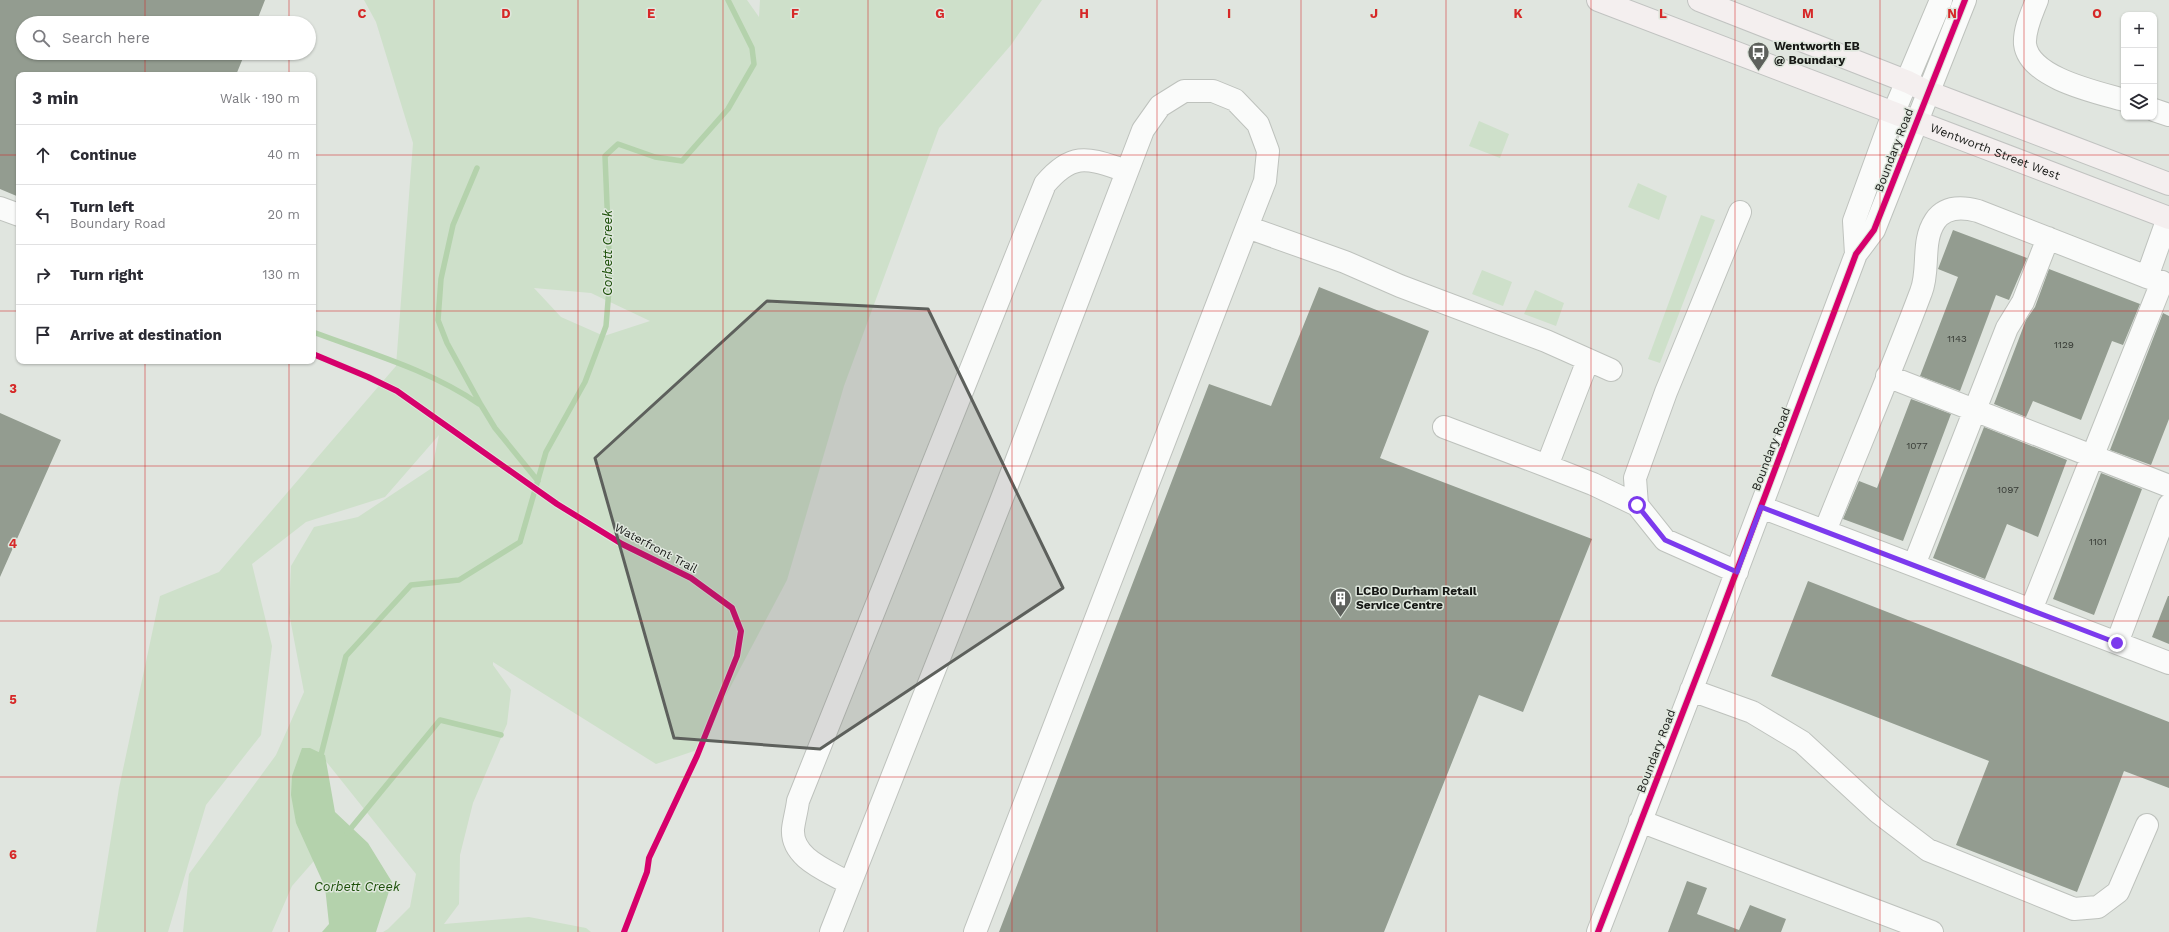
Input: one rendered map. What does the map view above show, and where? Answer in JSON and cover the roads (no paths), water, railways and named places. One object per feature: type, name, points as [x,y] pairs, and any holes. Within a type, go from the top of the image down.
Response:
[{"type":"main road","name":"Wentworth Street West","points":[[1598,0],[2169,218]]},
{"type":"main road","points":[[1699,0],[1908,82],[1928,92],[2169,184]]},
{"type":"street","name":"Boundary Road","points":[[1856,254],[1854,221],[1894,114],[1941,0]]},
{"type":"street","name":"Boundary Road","points":[[1598,932],[1737,572],[1856,254],[1874,230],[1965,0]]},
{"type":"street","points":[[2037,0],[2029,21],[2025,44],[2033,63],[2062,81],[2121,99]]},
{"type":"street","points":[[831,932],[1001,501],[1143,130],[1160,106],[1184,91],[1213,91],[1235,100],[1258,124],[1268,151],[1265,181],[975,932]]},
{"type":"street","points":[[2157,111],[2169,115]]},
{"type":"street","points":[[850,884],[805,858],[796,845],[793,830],[798,801],[1045,184],[1057,170],[1078,159],[1098,162],[1127,171]]},
{"type":"street","points":[[1825,531],[1922,290],[1929,234],[1934,222],[1940,215],[1950,209],[1964,207],[1978,211],[2159,282]]},
{"type":"street","points":[[0,208],[16,214]]},
{"type":"street","points":[[1637,505],[1635,478],[1666,392],[1740,212]]},
{"type":"street","points":[[2031,610],[2159,282],[2169,218]]},
{"type":"street","points":[[1247,227],[1345,262],[1611,370]]},
{"type":"street","points":[[1914,566],[2008,328],[2023,302],[2048,238]]},
{"type":"street","points":[[1547,466],[1588,360]]},
{"type":"street","points":[[1887,376],[2169,486]]},
{"type":"street","points":[[1444,427],[1593,484],[1637,505],[1665,540],[1737,572]]},
{"type":"street","points":[[2117,643],[2169,505]]},
{"type":"street","points":[[1761,507],[2169,663]]},
{"type":"street","points":[[1691,690],[1752,712],[1802,742],[1878,812],[1928,850],[2074,910],[2098,908],[2118,892],[2147,825]]},
{"type":"street","points":[[1640,821],[1932,932]]},
{"type":"water","name":"Corbett Creek","points":[[302,748],[310,748],[325,755],[335,812],[368,843],[392,882],[376,932],[322,932],[329,924],[325,887],[296,823],[291,795],[292,776]]},
{"type":"waterway","name":"Corbett Creek","points":[[321,755],[346,656],[411,585],[459,580],[520,542],[546,452],[585,382],[606,326],[610,277],[605,156],[618,144],[655,157],[682,161],[728,109],[754,64],[752,48],[728,0]]},
{"type":"waterway","points":[[477,168],[453,225],[441,279],[438,320],[447,343],[495,428],[538,481]]},
{"type":"waterway","points":[[316,333],[420,372],[440,381],[479,404]]},
{"type":"waterway","points":[[347,833],[440,720],[501,735]]},
{"type":"place","name":"Wentworth EB @ Boundary","points":[[1759,72]]},
{"type":"place","name":"LCBO Durham Retail Service Centre","points":[[1340,618]]}]
